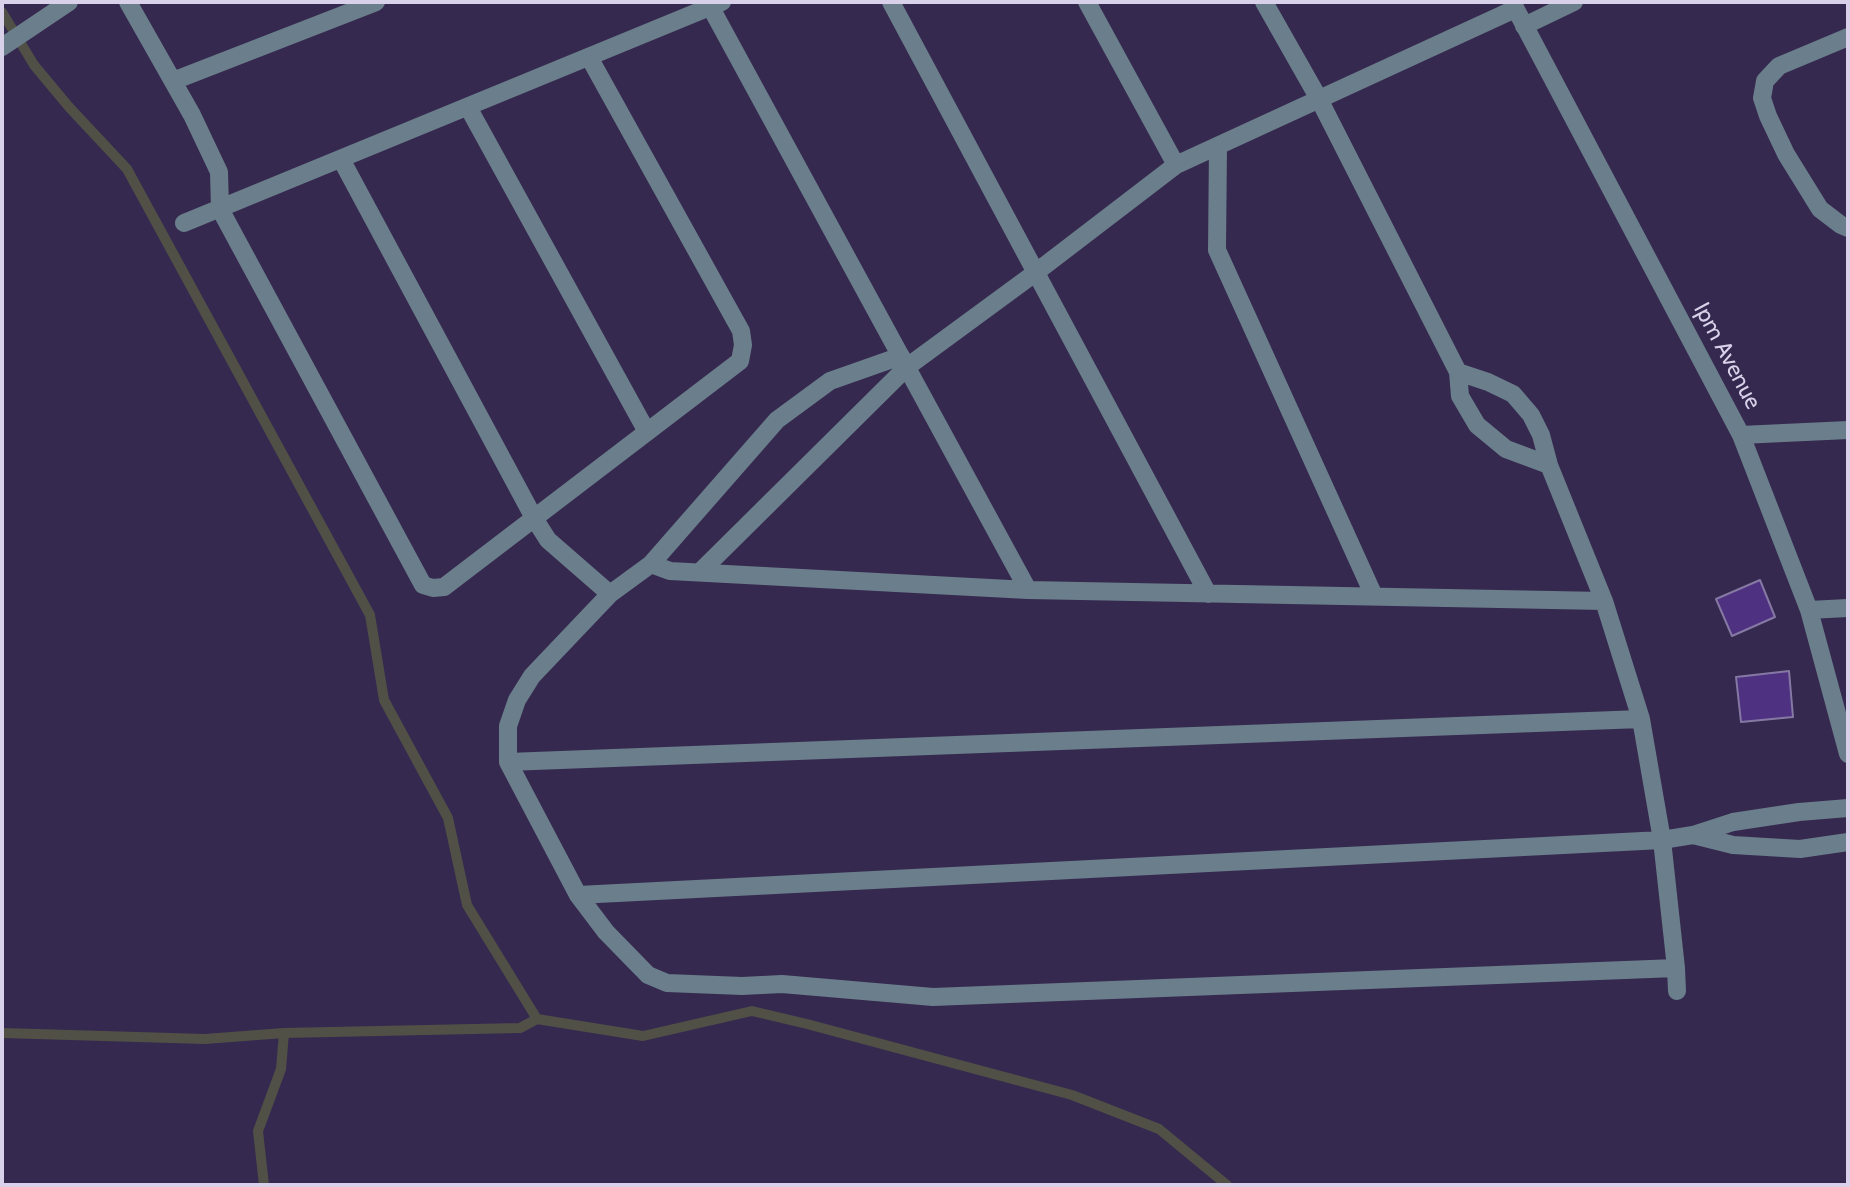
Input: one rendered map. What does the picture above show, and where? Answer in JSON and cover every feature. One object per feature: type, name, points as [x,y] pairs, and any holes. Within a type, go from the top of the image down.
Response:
[{"type":"street","points":[[2,47],[69,2]]},
{"type":"street","points":[[128,2],[192,115],[219,172],[220,209],[423,585],[433,588],[444,587],[740,361],[743,345],[741,331],[589,57]]},
{"type":"street","points":[[173,81],[376,2]]},
{"type":"street","points":[[891,2],[1208,594]]},
{"type":"street","points":[[1087,2],[1176,165]]},
{"type":"street","points":[[1264,2],[1319,99],[1458,372],[1460,396],[1476,425],[1506,449],[1549,465]]},
{"type":"street","points":[[1524,26],[1574,2]]},
{"type":"street","points":[[184,223],[716,4],[904,362],[1028,590]]},
{"type":"street","points":[[700,572],[904,362],[1035,273],[1176,165],[1513,5]]},
{"type":"street","name":"Ipm Avenue","points":[[1513,5],[1741,435],[1810,610],[1848,754]]},
{"type":"street","points":[[1848,37],[1779,66],[1765,81],[1762,98],[1786,154],[1820,209],[1848,228]]},
{"type":"street","points":[[467,107],[647,432]]},
{"type":"street","points":[[1218,146],[1217,250],[1374,596]]},
{"type":"street","points":[[341,159],[534,518],[548,540],[610,594]]},
{"type":"street","points":[[904,362],[830,381],[777,420],[651,564],[610,594],[531,676],[517,700],[508,726],[508,762],[578,895],[606,932],[648,975],[667,983],[741,986],[782,984],[933,997],[1676,968]]},
{"type":"street","points":[[1458,372],[1513,394],[1531,415],[1604,601],[1642,719],[1662,840],[1677,991]]},
{"type":"street","points":[[1741,435],[1848,430]]},
{"type":"street","points":[[651,564],[670,571],[1028,590],[1604,601]]},
{"type":"street","points":[[1810,610],[1848,607]]},
{"type":"street","points":[[508,762],[1642,719]]},
{"type":"street","points":[[578,895],[1662,840],[1693,835],[1732,822],[1848,808]]},
{"type":"street","points":[[1693,835],[1733,845],[1800,849],[1848,842]]},
{"type":"building","points":[[1760,580],[1775,617],[1732,636],[1716,599]]},
{"type":"building","points":[[1789,671],[1793,717],[1741,722],[1736,677]]},
{"type":"waterway","points":[[2,12],[34,65],[127,169],[370,615],[384,700],[448,818],[467,905],[537,1019],[643,1036],[752,1011],[807,1024],[1072,1095],[1159,1129],[1227,1185]]},
{"type":"waterway","points":[[2,1033],[205,1039],[284,1033],[520,1028],[537,1019]]},
{"type":"waterway","points":[[264,1185],[258,1131],[281,1069],[284,1033]]}]
